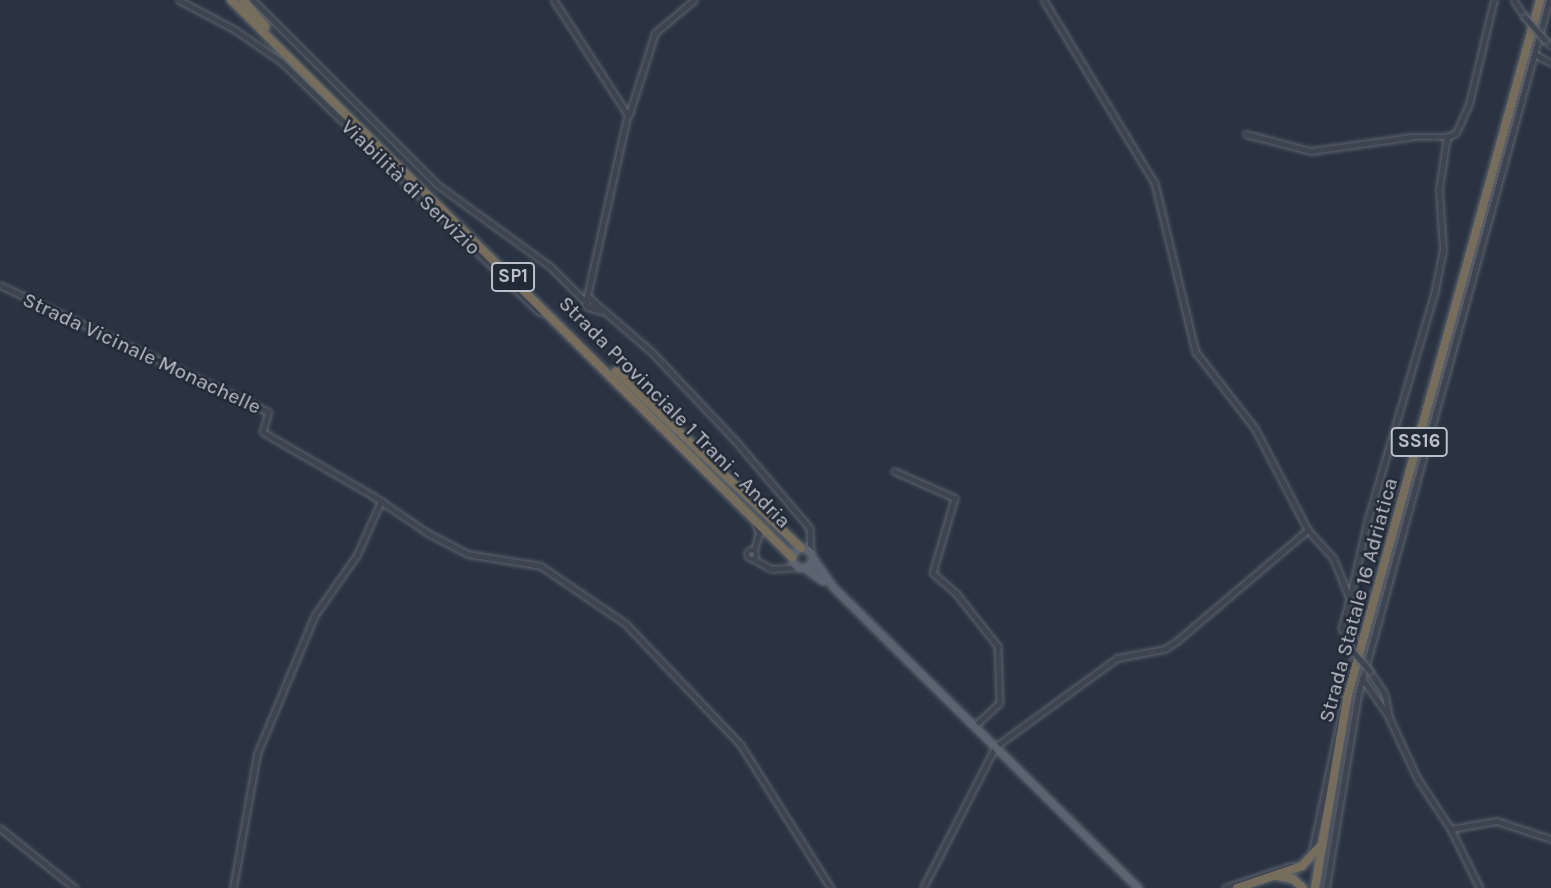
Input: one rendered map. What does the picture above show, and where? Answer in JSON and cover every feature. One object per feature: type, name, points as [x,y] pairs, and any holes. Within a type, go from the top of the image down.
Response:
[{"type":"highway","name":"Strada Provinciale 1 Trani - Andria","points":[[231,0],[792,557]]},
{"type":"highway","name":"Strada Provinciale 1 Trani - Andria","points":[[240,0],[802,548]]},
{"type":"highway","name":"Strada Statale 16 Adriatica","points":[[1317,888],[1347,698],[1542,0]]},
{"type":"highway","name":"Strada Statale 16 Adriatica","points":[[1317,888],[1352,697],[1542,0]]},
{"type":"highway","name":"SS16","points":[[1237,888],[1313,858],[1325,824]]},
{"type":"highway","points":[[1270,876],[1287,877],[1303,888]]},
{"type":"main road","name":"Strada Provinciale 1 Trani - Andria","points":[[832,587],[811,555],[802,548],[792,557],[801,567],[832,587],[1138,888]]},
{"type":"main road","points":[[801,567],[811,555]]},
{"type":"street","name":"Viabilità di Servizio","points":[[180,0],[237,30],[292,71],[750,517],[759,534],[754,550]]},
{"type":"street","points":[[253,0],[429,177],[550,266],[600,311],[653,353],[735,440],[805,521],[813,544],[811,555]]},
{"type":"street","points":[[554,0],[628,116]]},
{"type":"street","points":[[1044,0],[1155,183],[1196,352],[1255,428],[1308,530],[1334,559],[1350,600]]},
{"type":"street","points":[[1246,134],[1311,151],[1410,137],[1447,137],[1456,133],[1469,104],[1494,0]]},
{"type":"street","points":[[1514,0],[1551,46]]},
{"type":"street","points":[[1326,888],[1362,678],[1549,0]]},
{"type":"street","points":[[600,311],[590,307],[590,300],[628,116],[655,33],[690,1]]},
{"type":"street","points":[[1535,54],[1551,63]]},
{"type":"street","points":[[1390,719],[1389,701],[1342,635],[1367,522],[1434,295],[1443,250],[1439,189],[1447,137]]},
{"type":"street","name":"Strada Vicinale Monachelle","points":[[0,285],[269,412],[263,432],[468,554],[541,566],[625,623],[741,746],[831,888]]},
{"type":"street","points":[[894,471],[955,498],[933,573],[956,593],[998,646],[1000,704],[974,726]]},
{"type":"street","points":[[233,888],[257,754],[316,615],[357,555],[381,500]]},
{"type":"street","points":[[923,888],[995,747],[1117,658],[1165,649],[1177,641],[1308,530]]},
{"type":"street","points":[[802,548],[813,544]]},
{"type":"street","points":[[754,550],[754,559]]},
{"type":"street","points":[[754,550],[747,555],[771,569],[801,567]]},
{"type":"street","points":[[1225,888],[1298,864],[1313,850],[1356,645],[1346,611]]},
{"type":"street","points":[[1362,678],[1390,719],[1418,779],[1451,829],[1480,888]]},
{"type":"street","points":[[1451,829],[1497,821],[1551,839]]},
{"type":"street","points":[[0,828],[75,888]]}]
